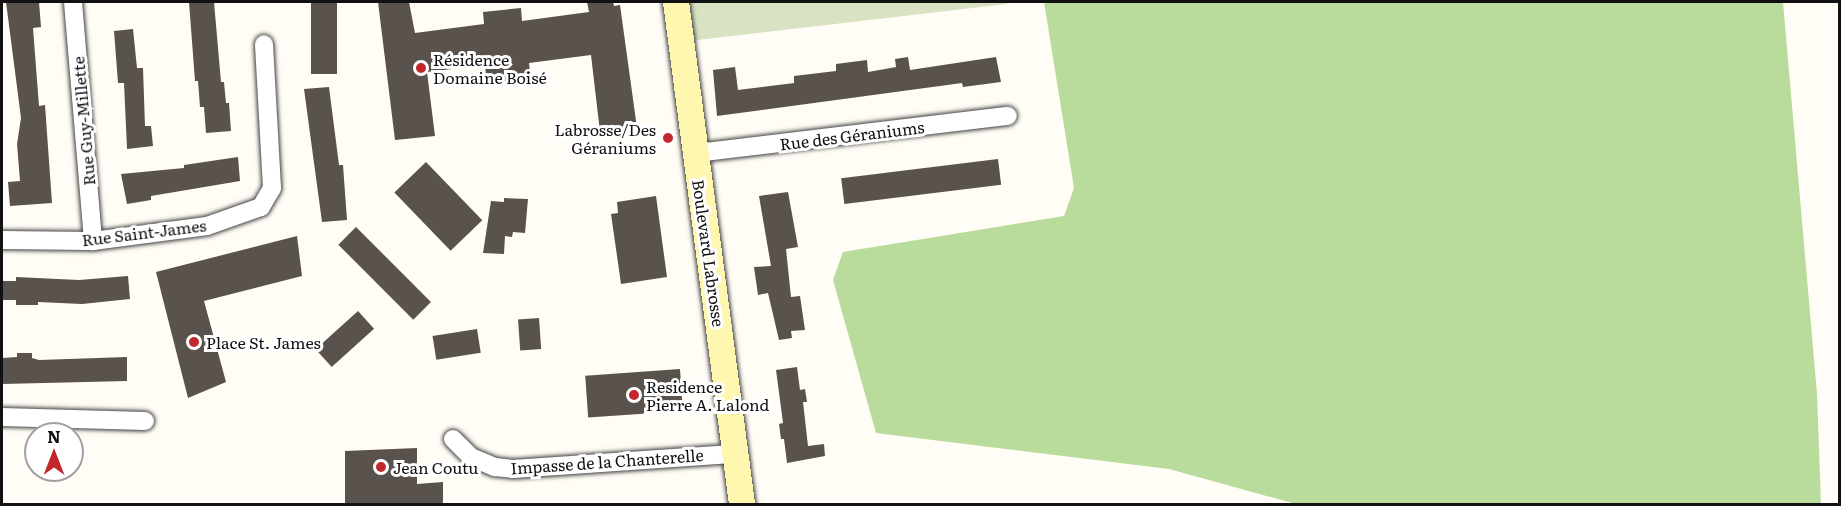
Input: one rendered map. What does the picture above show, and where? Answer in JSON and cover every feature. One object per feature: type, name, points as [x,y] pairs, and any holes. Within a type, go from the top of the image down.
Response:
[{"type":"main road","name":"Boulevard Labrosse","points":[[676,2],[742,504]]},
{"type":"street","name":"Rue Guy-Millette","points":[[73,2],[93,241]]},
{"type":"street","name":"Rue Saint-James","points":[[2,240],[93,241],[207,226],[261,207],[272,188],[264,44]]},
{"type":"street","name":"Rue des Géraniums","points":[[696,153],[1008,116]]},
{"type":"street","points":[[2,417],[145,421]]},
{"type":"street","name":"Impasse de la Chanterelle","points":[[453,439],[471,457],[495,467],[513,469],[735,454]]},
{"type":"green space","points":[[676,2],[1007,2],[1007,4],[681,42]]},
{"type":"green space","points":[[1044,2],[1783,2],[1817,394],[1821,504],[1296,504],[1169,469],[876,433],[833,280],[843,252],[1064,216],[1074,188]]},
{"type":"building","points":[[6,2],[39,2],[41,27],[33,28],[39,106],[45,105],[52,203],[10,206],[8,182],[20,181],[17,144],[21,118]]},
{"type":"building","points":[[189,2],[214,2],[221,82],[224,82],[226,103],[229,103],[231,131],[206,133],[204,107],[200,107],[198,81],[195,81]]},
{"type":"building","points":[[311,2],[337,2],[337,74],[311,74]]},
{"type":"building","name":"Résidence Domaine Boisé","points":[[378,2],[409,2],[415,33],[484,24],[483,12],[521,8],[522,21],[589,12],[587,2],[613,2],[614,6],[620,5],[637,128],[600,132],[591,55],[529,63],[531,80],[487,85],[485,65],[427,72],[435,136],[395,140]]},
{"type":"building","points":[[133,29],[137,68],[143,68],[145,126],[151,126],[153,146],[127,149],[124,83],[118,83],[114,31]]},
{"type":"building","points":[[908,57],[910,70],[996,57],[1001,82],[963,87],[962,83],[717,116],[713,70],[735,67],[738,90],[794,83],[794,76],[836,71],[836,64],[867,60],[868,72],[896,67],[895,59]]},
{"type":"building","points":[[329,87],[339,165],[343,165],[347,220],[322,222],[304,89]]},
{"type":"building","points":[[238,157],[240,181],[151,196],[151,200],[127,204],[121,174],[184,168],[184,165]]},
{"type":"building","points":[[998,159],[1001,185],[844,204],[841,178]]},
{"type":"building","points":[[426,162],[482,220],[451,251],[394,193]]},
{"type":"building","points":[[788,192],[798,247],[786,249],[791,297],[800,296],[805,330],[791,331],[792,338],[779,340],[768,293],[758,295],[754,267],[771,266],[759,196]]},
{"type":"building","points":[[656,196],[667,277],[621,284],[611,214],[618,213],[617,202]]},
{"type":"building","points":[[504,198],[528,199],[525,233],[513,232],[512,237],[505,236],[504,254],[483,253],[491,201],[504,202]]},
{"type":"building","points":[[356,227],[431,302],[413,320],[338,245]]},
{"type":"building","name":"Place St. James","points":[[297,236],[302,276],[204,301],[226,382],[188,398],[156,272]]},
{"type":"building","points":[[128,276],[130,299],[82,304],[38,302],[38,305],[16,305],[16,300],[2,300],[2,281],[16,281],[16,277],[79,280]]},
{"type":"building","points":[[358,311],[374,329],[332,367],[316,349]]},
{"type":"building","points":[[539,318],[541,349],[520,350],[518,319]]},
{"type":"building","points":[[477,329],[481,353],[436,360],[433,336]]},
{"type":"building","points":[[17,353],[32,353],[32,358],[39,360],[127,357],[127,381],[2,384],[2,358],[17,357]]},
{"type":"building","points":[[797,367],[800,390],[805,389],[807,402],[803,402],[808,446],[824,444],[825,456],[787,463],[784,439],[781,439],[779,424],[783,423],[776,370]]},
{"type":"building","name":"Residence Pierre A. Lalond","points":[[680,369],[683,411],[588,418],[585,376]]},
{"type":"building","name":"Jean Coutu","points":[[417,448],[417,484],[443,482],[443,504],[345,504],[345,451]]},
{"type":"place","name":"Résidence Domaine Boisé","points":[[421,68]]},
{"type":"place","name":"Labrosse/Des Géraniums","points":[[668,138]]},
{"type":"place","name":"Place St. James","points":[[194,342]]},
{"type":"place","name":"Residence Pierre A. Lalond","points":[[634,395]]},
{"type":"place","name":"Jean Coutu","points":[[381,467]]}]
